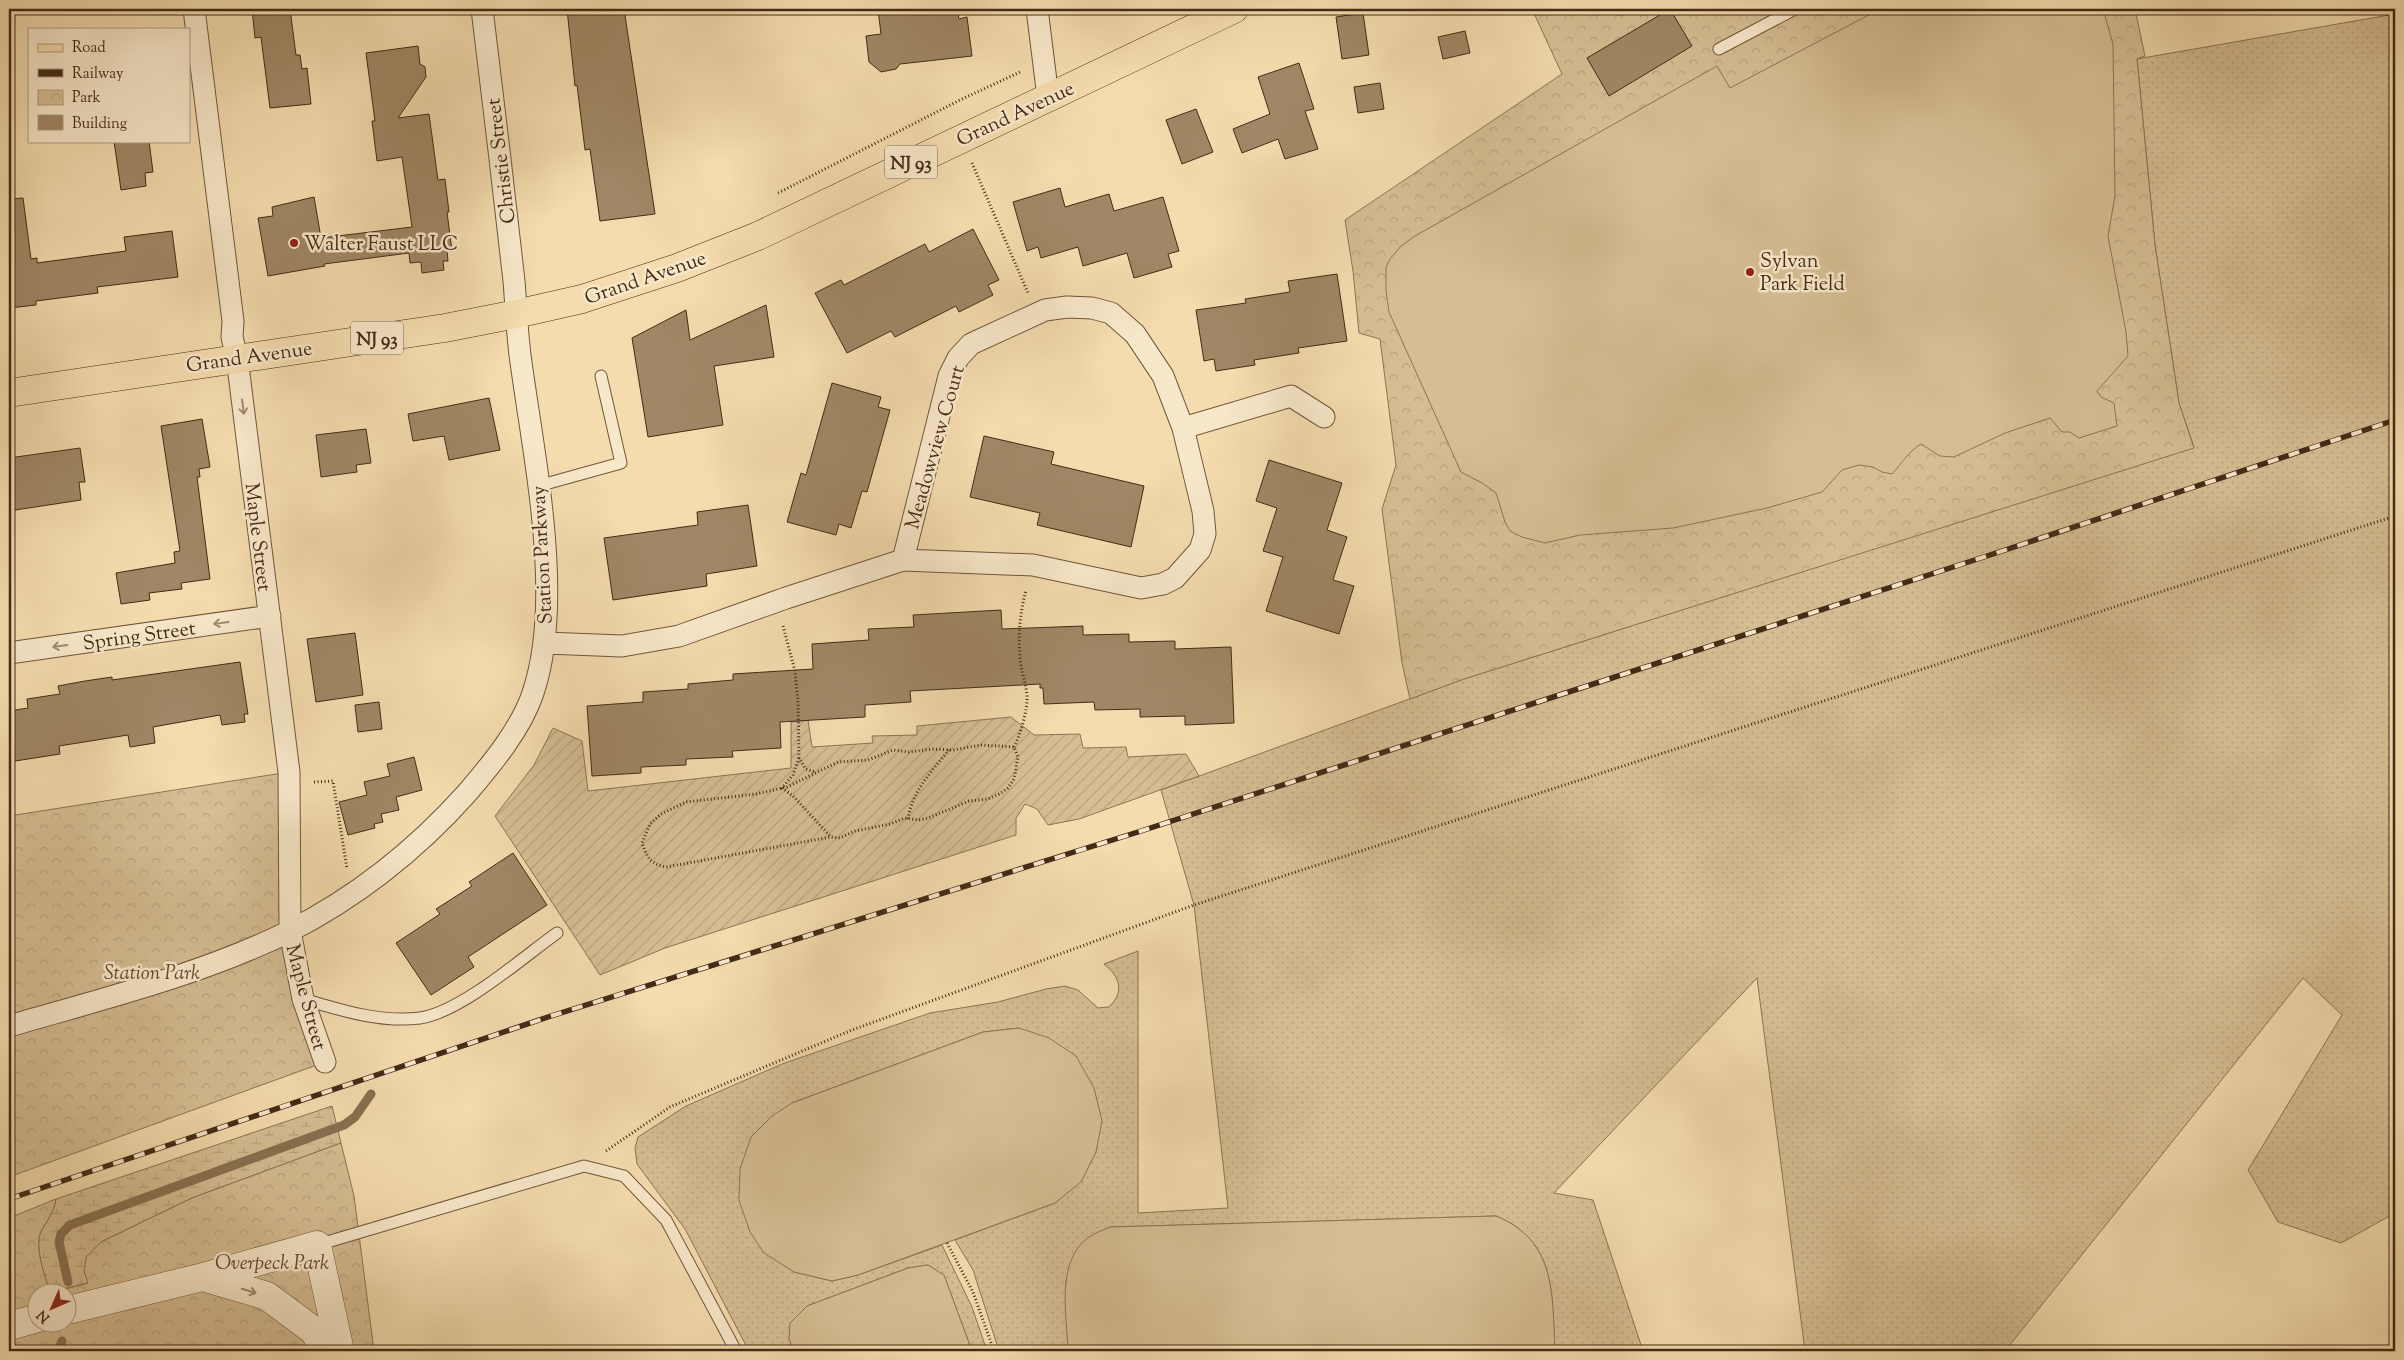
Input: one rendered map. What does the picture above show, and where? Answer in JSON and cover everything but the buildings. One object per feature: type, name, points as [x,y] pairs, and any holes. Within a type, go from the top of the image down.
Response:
[{"type":"main road","name":"Grand Avenue","points":[[9,393],[445,328],[582,299],[686,265],[758,236],[1234,9]]},
{"type":"street","name":"Maple Street","points":[[194,9],[231,311],[232,337],[237,358],[289,772],[290,931],[303,999],[325,1062]]},
{"type":"street","name":"Christie Street","points":[[482,9],[516,314]]},
{"type":"street","points":[[1037,9],[1048,97]]},
{"type":"street","name":"Meadowview Court","points":[[545,643],[622,646],[679,636],[774,602],[903,560],[1033,565],[1141,588],[1163,584],[1175,578],[1200,550],[1205,534],[1199,487],[1183,428],[1163,376],[1135,334],[1111,313],[1092,308],[1068,306],[1037,314],[971,344],[958,358],[949,376],[903,560]]},
{"type":"street","name":"Station Parkway","points":[[9,1026],[122,994],[200,968],[290,931],[351,895],[415,845],[450,812],[508,742],[533,695],[545,643],[546,596],[538,486],[516,314]]},
{"type":"street","points":[[1183,428],[1291,396],[1324,417]]},
{"type":"street","name":"Spring Street","points":[[9,653],[270,616]]},
{"type":"street","points":[[78,1308],[202,1277],[317,1245],[340,1351]]},
{"type":"street","points":[[202,1277],[267,1296],[314,1331],[326,1351]]},
{"type":"street","points":[[9,1326],[28,1321]]},
{"type":"lane","points":[[1719,50],[1795,9]]},
{"type":"lane","points":[[538,486],[621,463],[601,376]]},
{"type":"lane","points":[[303,999],[362,1014],[421,1018],[443,1011],[474,992],[556,934]]},
{"type":"lane","points":[[317,1245],[584,1166],[624,1176],[666,1220],[736,1351]]},
{"type":"path","points":[[769,198],[960,100],[1043,61]]},
{"type":"path","points":[[962,138],[1037,314]]},
{"type":"path","points":[[584,1166],[670,1107],[852,1030],[1194,905],[2395,516]]},
{"type":"path","points":[[1014,747],[1019,738],[1027,699],[1020,658],[1021,644],[1018,630],[1033,565]]},
{"type":"path","points":[[774,602],[788,641],[795,671],[798,701],[799,758],[792,775],[782,788]]},
{"type":"path","points":[[1014,747],[1018,757],[1017,768],[1014,779],[1008,788],[988,799],[969,801],[928,818],[919,820],[908,819],[855,831],[840,838],[831,837],[666,867],[658,865],[645,851],[642,843],[650,824],[660,814],[686,802],[756,794],[798,784],[816,772],[838,762],[868,760],[893,750],[909,752],[932,748],[1014,747]]},
{"type":"path","points":[[908,819],[910,807],[917,793],[950,749]]},
{"type":"path","points":[[799,758],[806,769],[816,772]]},
{"type":"path","points":[[288,783],[333,781],[351,895]]},
{"type":"path","points":[[782,788],[793,796],[831,837]]},
{"type":"path","points":[[947,1243],[974,1292],[994,1351]]},
{"type":"green space","name":"Sylvan Park Field","points":[[1532,9],[2135,9],[2145,56],[2137,59],[2155,245],[2179,403],[2194,448],[1464,679],[1410,699],[1402,663],[1382,509],[1396,465],[1380,339],[1359,333],[1353,271],[1345,220],[1562,74]]},
{"type":"green space","name":"Sylvan Park Field","points":[[1880,9],[2103,9],[2113,44],[2115,196],[2108,236],[2126,332],[2128,356],[2097,391],[2101,397],[2114,403],[2117,426],[2079,438],[2070,432],[2062,432],[2050,418],[2005,433],[1954,457],[1940,456],[1921,444],[1909,454],[1892,474],[1882,472],[1873,467],[1859,465],[1842,470],[1822,492],[1767,508],[1673,528],[1580,535],[1545,543],[1522,537],[1510,531],[1505,522],[1496,493],[1461,472],[1389,312],[1386,291],[1386,267],[1390,259],[1401,246],[1415,236],[1717,66],[1730,88]]},
{"type":"green space","points":[[2395,14],[2395,1213],[2341,1243],[2278,1222],[2248,1170],[2342,1015],[2303,978],[2005,1351],[1805,1351],[1757,978],[1554,1193],[1593,1200],[1643,1351],[1555,1351],[1551,1290],[1541,1255],[1531,1240],[1516,1227],[1496,1216],[1110,1227],[1066,1280],[1068,1351],[999,1351],[973,1270],[955,1240],[1055,1203],[1081,1181],[1096,1152],[1019,1028],[983,1032],[792,1103],[794,1272],[832,1281],[858,1275],[942,1245],[972,1307],[987,1351],[972,1351],[944,1276],[928,1265],[908,1268],[807,1306],[789,1339],[794,1351],[749,1351],[685,1229],[637,1164],[635,1148],[638,1137],[686,1106],[782,1064],[930,1013],[998,1002],[1065,986],[1078,990],[1098,1008],[1109,1007],[1119,990],[1117,979],[1104,964],[1138,951],[1138,1213],[1228,1208],[1194,905],[1161,790],[1464,679],[2194,447],[2179,403],[2155,245],[2137,59]]},
{"type":"green space","points":[[1011,717],[1034,735],[1080,734],[1083,748],[1126,747],[1128,757],[1186,754],[1199,776],[1079,819],[1048,825],[1037,809],[1025,804],[1016,818],[1016,835],[665,948],[600,975],[495,816],[534,765],[553,728],[582,741],[588,791],[791,768],[791,722],[808,720],[812,747],[873,743],[872,736],[917,735],[917,726]]},
{"type":"green space","name":"Station Park","points":[[289,772],[290,931],[325,1062],[9,1177],[9,816]]},
{"type":"green space","points":[[1019,1028],[1049,1038],[1076,1056],[1094,1088],[1102,1121],[1096,1152],[1081,1182],[1055,1203],[858,1275],[832,1281],[794,1272],[764,1253],[750,1232],[739,1200],[740,1169],[751,1137],[772,1116],[792,1103],[983,1032]]},
{"type":"green space","points":[[332,1106],[341,1143],[192,1198],[101,1242],[88,1283],[78,1285],[78,1282],[47,1282],[40,1259],[39,1238],[53,1210],[56,1199]]},
{"type":"green space","name":"Overpeck Park","points":[[341,1143],[354,1196],[374,1351],[9,1351],[9,1218],[56,1199],[53,1210],[39,1238],[40,1259],[47,1282],[28,1282],[28,1332],[78,1332],[78,1286],[88,1283],[84,1271],[86,1257],[101,1242],[192,1198]]},
{"type":"green space","points":[[1496,1216],[1516,1227],[1531,1240],[1541,1255],[1551,1290],[1555,1351],[1068,1351],[1065,1290],[1071,1260],[1078,1247],[1089,1237],[1110,1227]]},
{"type":"green space","points":[[928,1265],[944,1275],[972,1351],[794,1351],[789,1339],[790,1323],[807,1306],[908,1268]]},
{"type":"waterway","points":[[68,1282],[59,1242],[61,1234],[70,1225],[344,1125],[355,1117],[371,1094]]},
{"type":"waterway","points":[[58,1351],[62,1341]]},
{"type":"railway","points":[[9,1199],[551,1016],[1138,832],[1990,555],[2395,420]]},
{"type":"place","name":"Walter Faust LLC","points":[[294,243]]},
{"type":"place","name":"Sylvan Park Field","points":[[1750,272]]}]
